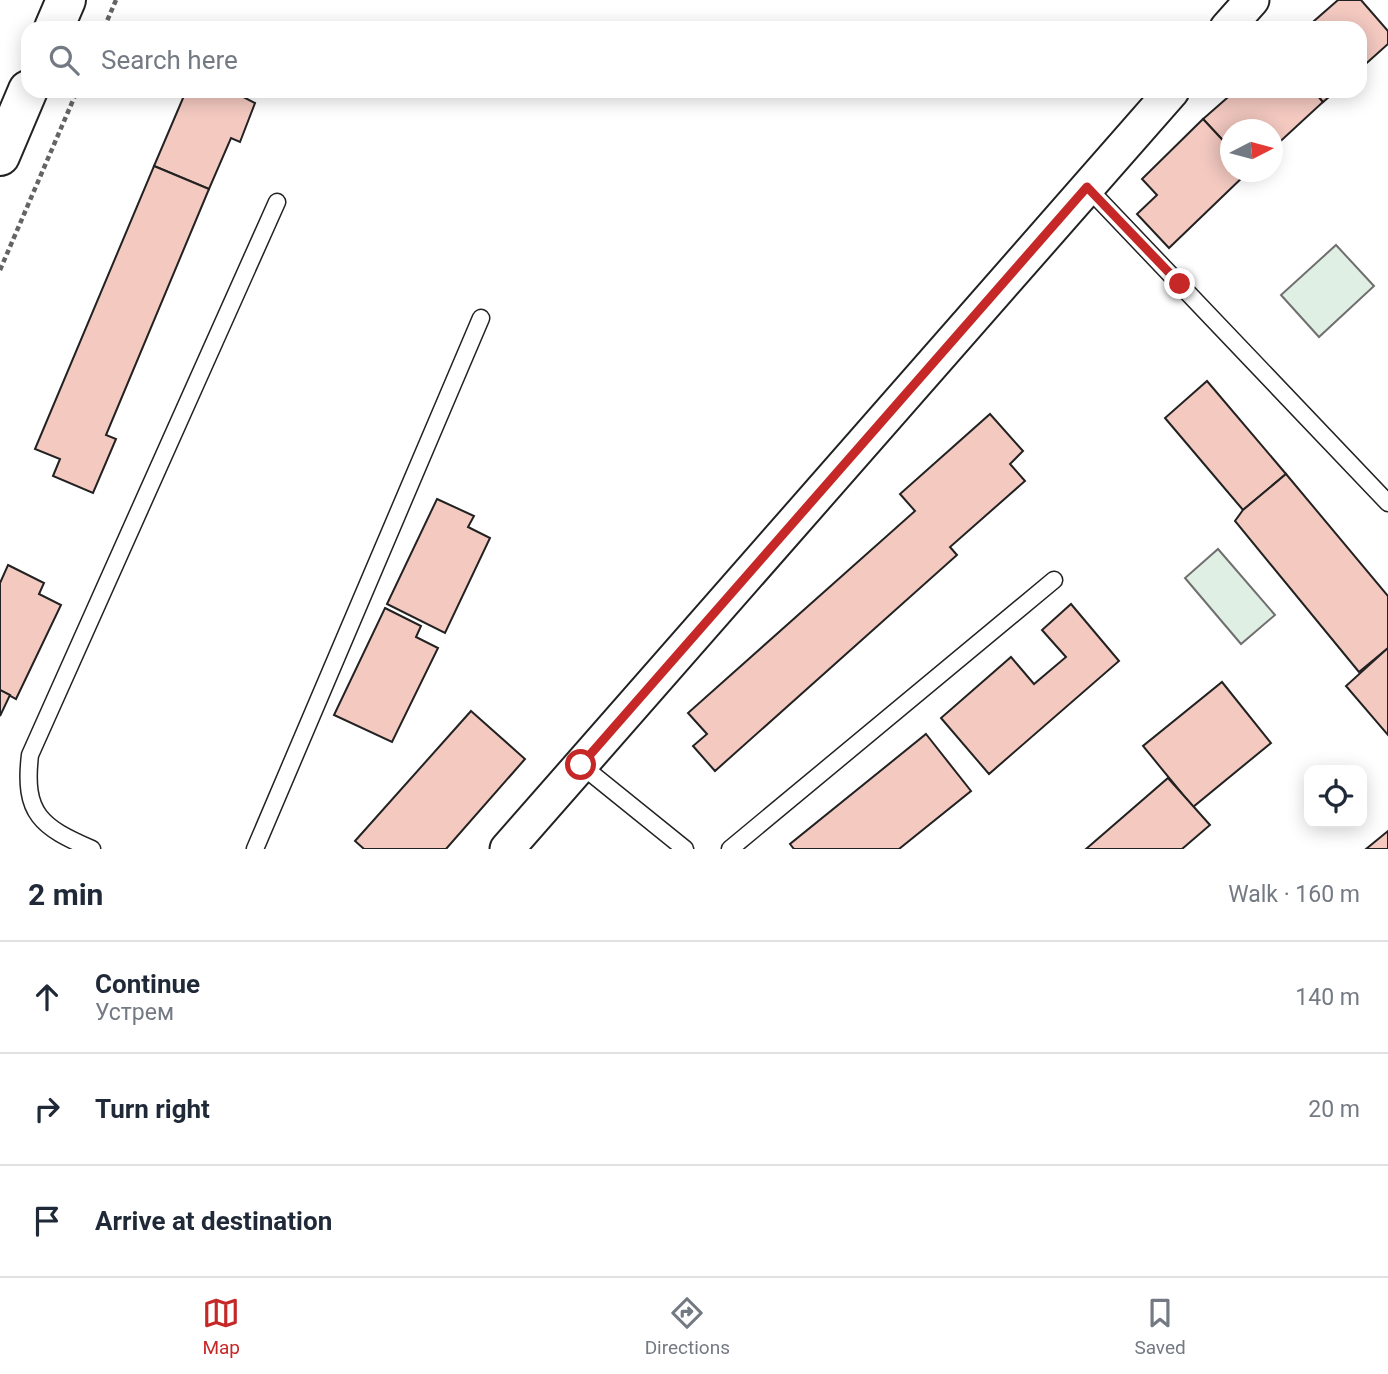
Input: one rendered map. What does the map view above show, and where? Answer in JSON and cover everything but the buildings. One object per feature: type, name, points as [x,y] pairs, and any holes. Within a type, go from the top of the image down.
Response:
[{"type":"main road","points":[[57,21],[66,0]]},
{"type":"main road","points":[[0,156],[25,98]]},
{"type":"street","points":[[1233,21],[1252,0]]},
{"type":"street","points":[[507,849],[1166,98]]},
{"type":"lane","points":[[1087,187],[1388,503]]},
{"type":"lane","points":[[92,849],[57,834],[41,819],[30,798],[30,755],[277,202]]},
{"type":"lane","points":[[255,849],[481,318]]},
{"type":"lane","points":[[730,849],[1054,580]]},
{"type":"lane","points":[[581,765],[685,849]]},
{"type":"path","points":[[107,21],[116,0]]},
{"type":"path","points":[[0,270],[74,98]]},
{"type":"green space","points":[[1336,245],[1374,286],[1319,337],[1281,295]]},
{"type":"green space","points":[[1218,549],[1275,615],[1241,644],[1185,578]]},
{"type":"route","points":[[581,765],[1087,187],[1180,284]]}]
